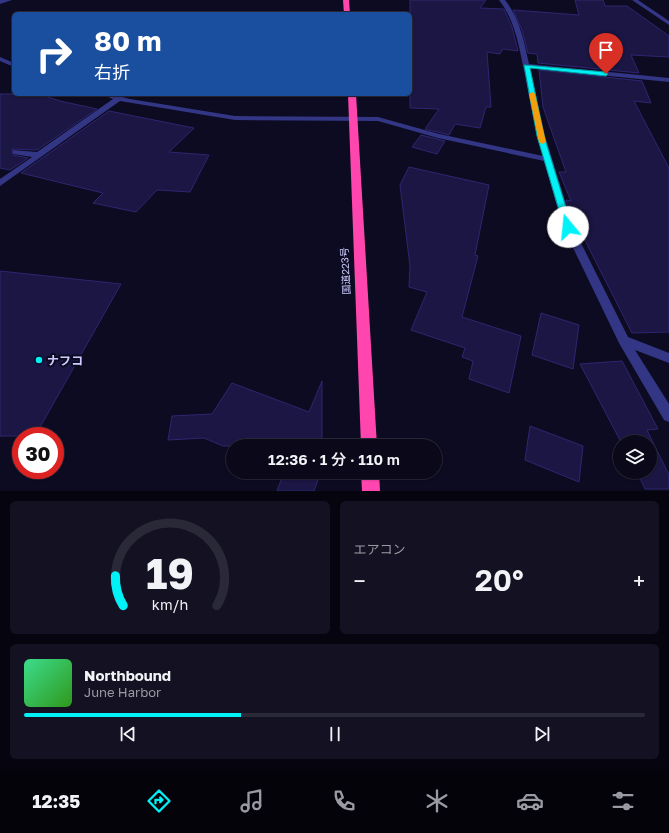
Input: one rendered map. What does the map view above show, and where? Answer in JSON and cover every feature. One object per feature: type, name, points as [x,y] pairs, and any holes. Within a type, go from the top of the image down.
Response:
[{"type":"highway","points":[[346,0],[347,12]]},
{"type":"highway","name":"国道223号","points":[[352,96],[369,439]]},
{"type":"highway","points":[[370,479],[371,491]]},
{"type":"street","points":[[0,2],[9,0]]},
{"type":"street","points":[[502,0],[510,10],[518,29],[547,159],[568,227],[623,340],[669,416]]},
{"type":"street","points":[[635,0],[669,23]]},
{"type":"street","points":[[0,59],[12,64]]},
{"type":"street","points":[[526,66],[669,80]]},
{"type":"street","points":[[111,96],[235,118],[378,119],[438,136],[547,159]]},
{"type":"street","points":[[0,183],[119,98]]},
{"type":"street","points":[[16,152],[38,155]]},
{"type":"street","points":[[623,340],[669,358]]},
{"type":"building","points":[[410,0],[486,0],[480,8],[504,9],[512,27],[518,51],[503,49],[500,54],[487,52],[491,107],[486,107],[480,128],[455,124],[449,135],[425,129],[439,109],[410,108],[410,96],[412,96],[412,12],[410,12]]},
{"type":"building","points":[[575,0],[603,0],[605,6],[627,6],[669,36],[669,57],[631,55],[639,73],[538,63],[537,54],[528,53],[522,30],[513,10],[579,15]]},
{"type":"building","points":[[539,70],[642,81],[651,103],[634,101],[669,168],[669,332],[632,333],[569,209],[566,200],[571,201],[559,172],[566,172],[543,107]]},
{"type":"building","points":[[0,94],[12,94],[12,96],[45,96],[60,101],[97,109],[37,150],[12,149],[13,155],[28,158],[10,170],[0,168]]},
{"type":"building","points":[[109,111],[194,128],[169,152],[209,155],[190,192],[157,190],[136,212],[93,203],[103,193],[21,173]]},
{"type":"building","points":[[421,135],[445,141],[437,154],[412,147]]},
{"type":"building","points":[[409,167],[489,185],[475,255],[478,256],[462,317],[521,336],[509,393],[469,379],[473,361],[462,357],[465,348],[411,330],[427,292],[409,287],[410,266],[400,185]]},
{"type":"building","name":"ナフコ","points":[[0,271],[121,284],[40,427],[12,427],[12,436],[0,436]]},
{"type":"building","points":[[541,313],[579,325],[573,369],[532,355]]},
{"type":"building","points":[[622,361],[658,429],[647,430],[649,435],[617,435],[580,364]]},
{"type":"building","points":[[322,381],[322,439],[226,439],[226,446],[204,438],[168,440],[172,416],[212,414],[232,383],[309,412]]},
{"type":"building","points":[[530,426],[583,446],[579,482],[525,460]]},
{"type":"building","points":[[657,450],[669,475],[669,489],[645,489],[640,479],[657,479]]},
{"type":"building","points":[[281,479],[318,479],[314,491],[277,491]]},
{"type":"slow traffic","points":[[532,94],[542,142]]},
{"type":"place","name":"ナフコ","points":[[39,360]]},
{"type":"route","points":[[568,227],[547,159],[526,66],[606,74]]}]
